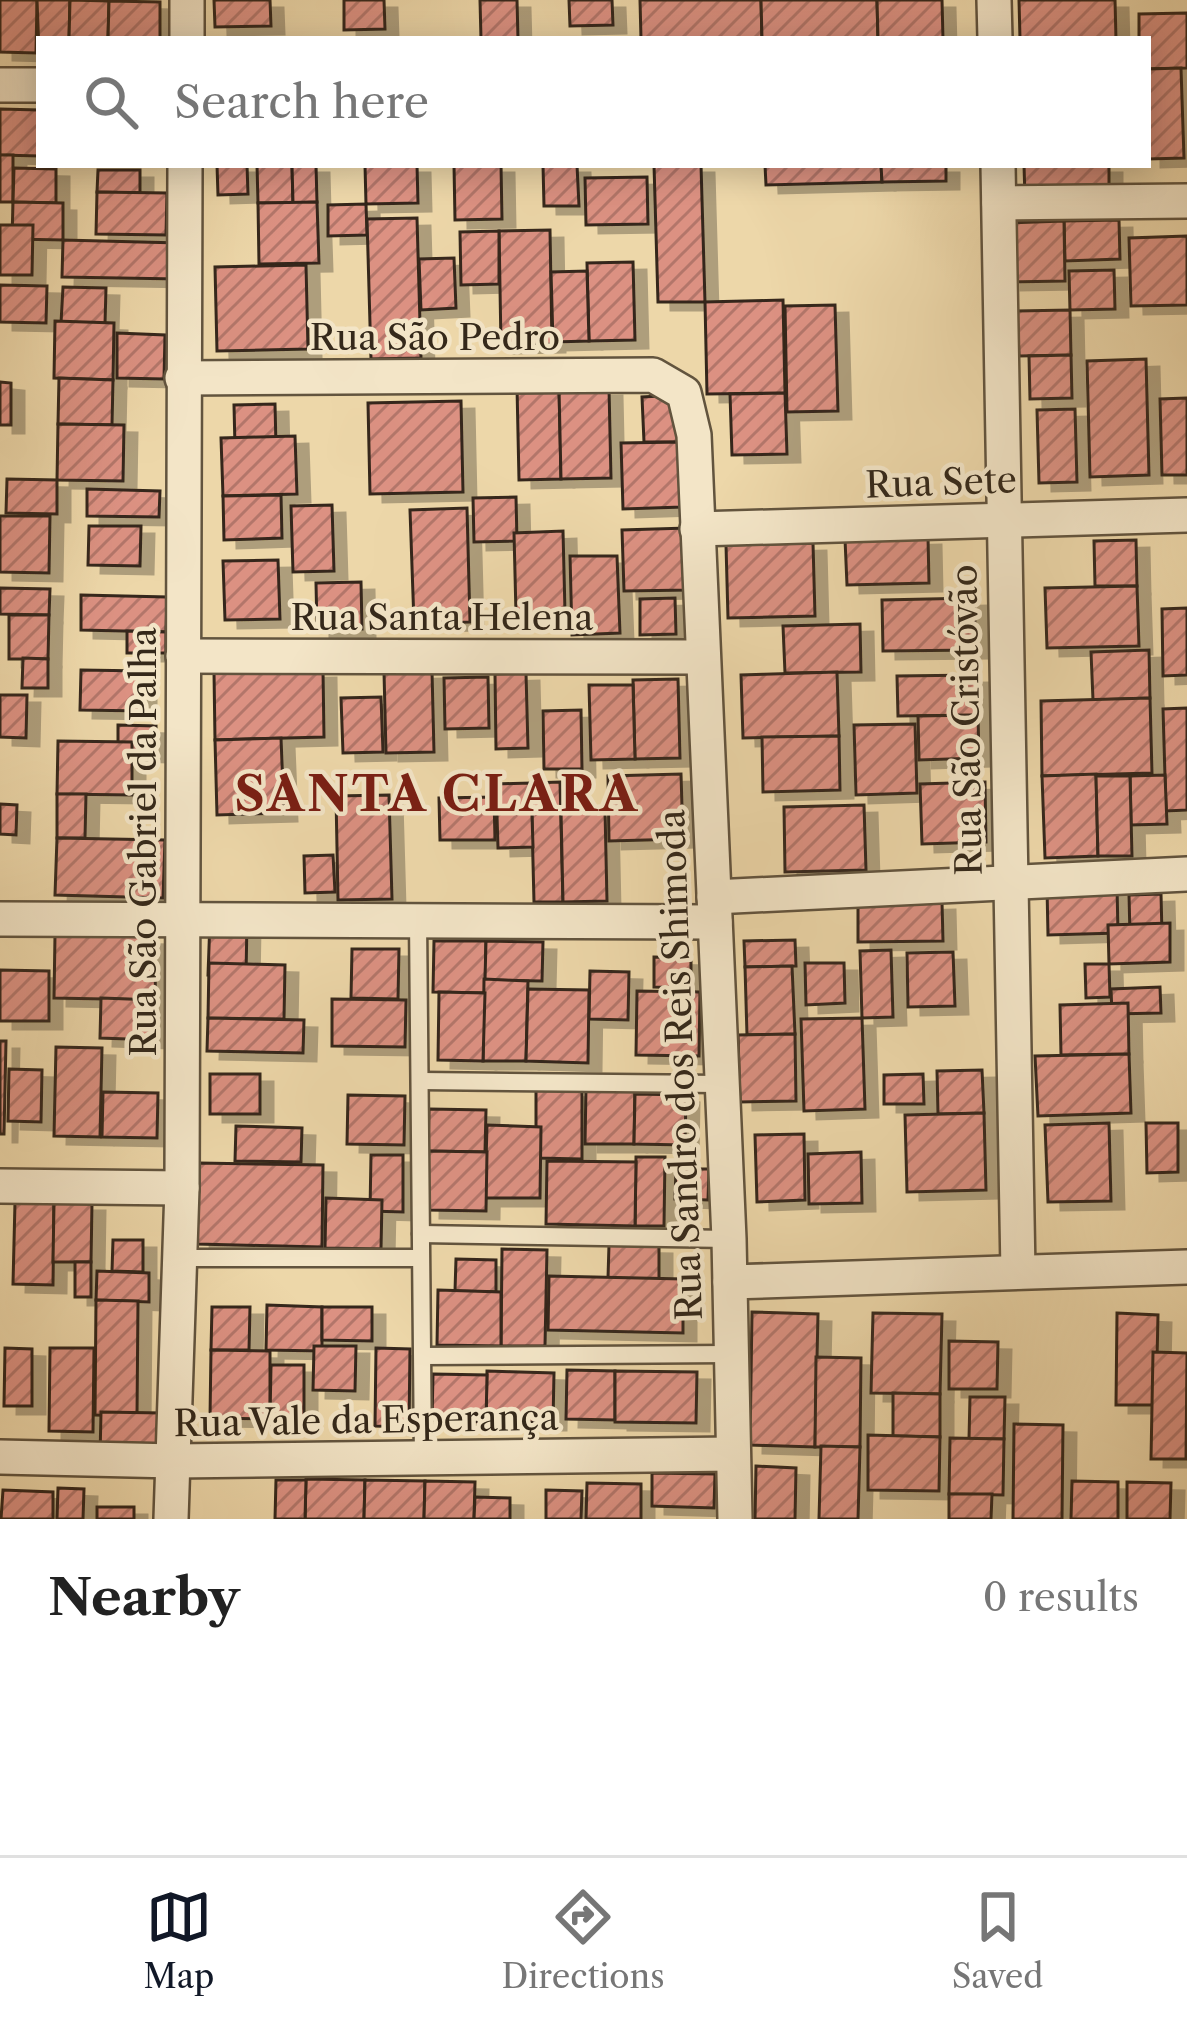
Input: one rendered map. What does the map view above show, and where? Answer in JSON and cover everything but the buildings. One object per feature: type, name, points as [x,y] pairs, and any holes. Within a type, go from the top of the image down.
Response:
[{"type":"street","points":[[187,0],[187,36]]},
{"type":"street","points":[[994,0],[995,36]]},
{"type":"street","points":[[0,85],[36,85]]},
{"type":"street","name":"Rua São Gabriel da Palha","points":[[171,1519],[182,1188],[185,168]]},
{"type":"street","name":"Rua São Cristóvão","points":[[998,168],[1000,519],[1018,1272]]},
{"type":"street","points":[[998,203],[1187,201]]},
{"type":"street","name":"Rua São Pedro","points":[[182,378],[653,374],[684,393]]},
{"type":"street","name":"Rua Sandro dos Reis Shimoda","points":[[684,393],[694,435],[729,1238],[735,1519]]},
{"type":"street","name":"Rua Sete","points":[[697,529],[1187,514]]},
{"type":"street","name":"Rua Santa Helena","points":[[183,656],[702,657]]},
{"type":"street","points":[[0,919],[418,920],[715,909],[1009,882],[1187,874]]},
{"type":"street","points":[[0,1186],[182,1188]]},
{"type":"street","points":[[730,1282],[1187,1267]]},
{"type":"street","name":"Rua Vale da Esperança","points":[[0,1457],[175,1462],[733,1454]]},
{"type":"lane","points":[[418,920],[423,1460]]},
{"type":"lane","points":[[421,1082],[719,1084]]},
{"type":"lane","points":[[421,1234],[729,1238]]},
{"type":"lane","points":[[181,1258],[420,1258]]},
{"type":"lane","points":[[423,1356],[729,1354]]},
{"type":"district","name":"SANTA CLARA","points":[[437,794]]}]
